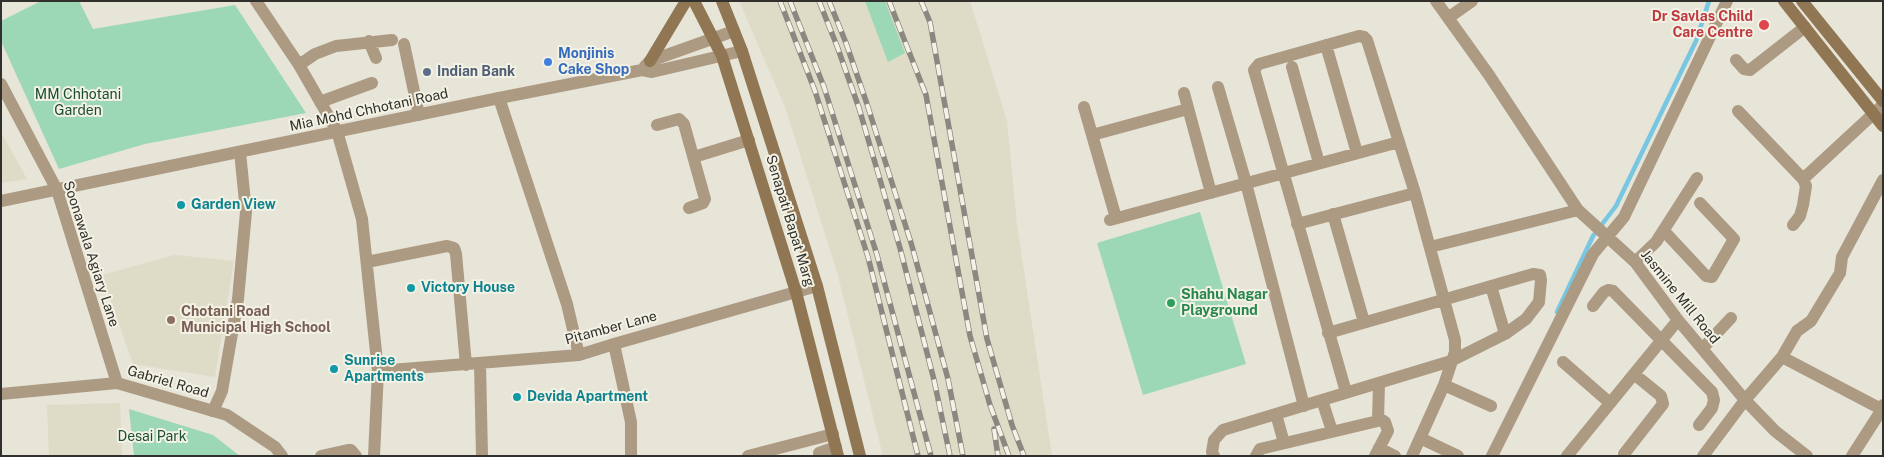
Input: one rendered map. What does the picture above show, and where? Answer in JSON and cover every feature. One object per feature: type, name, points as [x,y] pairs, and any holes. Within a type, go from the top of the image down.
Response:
[{"type":"main road","points":[[646,66],[686,1]]},
{"type":"main road","name":"Senapati Bapat Marg","points":[[694,1],[722,56],[749,140],[796,292],[837,452]]},
{"type":"main road","name":"Senapati Bapat Marg","points":[[722,1],[742,51],[817,286],[860,456]]},
{"type":"main road","points":[[1784,1],[1878,109],[1883,126]]},
{"type":"main road","points":[[1802,1],[1883,101]]},
{"type":"main road","points":[[759,174],[779,167]]},
{"type":"street","points":[[256,1],[299,65],[338,131],[362,219],[378,371],[374,456]]},
{"type":"street","name":"Jasmine Mill Road","points":[[1436,1],[1489,74],[1578,210],[1635,262],[1678,320],[1746,400],[1776,431],[1807,456]]},
{"type":"street","points":[[1448,18],[1472,1]]},
{"type":"street","points":[[1492,456],[1593,254],[1624,217],[1727,1]]},
{"type":"street","points":[[1736,60],[1744,69],[1750,70],[1806,28]]},
{"type":"street","points":[[646,66],[734,31]]},
{"type":"street","points":[[1346,392],[1254,70],[1259,64],[1359,36],[1367,40],[1415,193],[1455,340],[1454,352],[1444,385],[1412,456]]},
{"type":"street","points":[[299,65],[324,50],[336,46],[369,41],[398,42],[419,115]]},
{"type":"street","points":[[369,41],[376,58]]},
{"type":"street","points":[[1326,45],[1357,153]]},
{"type":"street","name":"Mia Mohd Chhotani Road","points":[[1,201],[646,66],[652,72],[742,51]]},
{"type":"street","points":[[1292,67],[1319,163]]},
{"type":"street","points":[[320,102],[372,83]]},
{"type":"street","name":"Soonawala Agiary Lane","points":[[1,84],[57,190],[116,383]]},
{"type":"street","points":[[1218,87],[1246,183],[1304,406]]},
{"type":"street","points":[[1184,93],[1211,192]]},
{"type":"street","points":[[499,98],[567,304],[579,355]]},
{"type":"street","points":[[1084,107],[1113,219],[1399,142]]},
{"type":"street","points":[[1092,135],[1188,109]]},
{"type":"street","points":[[1803,179],[1878,109]]},
{"type":"street","points":[[1738,112],[1803,179],[1806,186],[1803,205],[1800,216],[1793,225]]},
{"type":"street","points":[[657,125],[673,120],[682,121],[705,199],[703,203],[689,208]]},
{"type":"street","points":[[694,157],[749,140]]},
{"type":"street","points":[[213,411],[222,391],[238,299],[246,212],[240,152]]},
{"type":"street","points":[[1635,262],[1656,242],[1697,178]]},
{"type":"street","points":[[1703,456],[1782,357],[1797,331],[1811,321],[1840,273],[1842,256],[1883,180]]},
{"type":"street","points":[[1297,224],[1415,193]]},
{"type":"street","points":[[1664,231],[1706,276],[1712,277],[1734,239],[1700,203]]},
{"type":"street","points":[[1430,247],[1578,210]]},
{"type":"street","points":[[1333,214],[1364,322]]},
{"type":"street","points":[[366,262],[447,246],[454,248],[466,365]]},
{"type":"street","points":[[1214,456],[1212,452],[1214,440],[1223,430],[1451,361],[1505,334],[1526,319],[1539,302],[1540,275],[1532,274],[1328,333]]},
{"type":"street","name":"Pitamber Lane","points":[[378,371],[579,355],[817,286]]},
{"type":"street","points":[[1491,286],[1505,334]]},
{"type":"street","points":[[1594,306],[1604,292],[1613,290],[1715,396],[1712,408],[1699,425]]},
{"type":"street","points":[[1703,348],[1731,318]]},
{"type":"street","points":[[1567,456],[1678,320]]},
{"type":"street","points":[[614,344],[632,422],[631,456]]},
{"type":"street","points":[[1782,357],[1882,408],[1852,456]]},
{"type":"street","points":[[1564,362],[1610,403]]},
{"type":"street","points":[[480,364],[482,456]]},
{"type":"street","points":[[1624,454],[1663,404],[1661,396],[1634,374]]},
{"type":"street","name":"Gabriel Road","points":[[1,394],[116,383],[227,415],[275,447],[282,456]]},
{"type":"street","points":[[1378,420],[1379,383]]},
{"type":"street","points":[[1444,385],[1491,406]]},
{"type":"street","points":[[1322,400],[1332,432]]},
{"type":"street","points":[[1276,414],[1284,443]]},
{"type":"street","points":[[1256,456],[1260,450],[1378,420],[1385,422],[1388,431],[1377,452],[1395,456]]},
{"type":"street","points":[[748,456],[782,452],[832,434]]},
{"type":"street","points":[[1420,438],[1458,456]]},
{"type":"street","points":[[321,456],[348,450],[351,450],[356,456]]},
{"type":"street","points":[[819,453],[837,452]]},
{"type":"shaded area","points":[[739,1],[970,1],[1007,121],[1017,225],[1052,456],[883,456],[837,272],[785,107]]},
{"type":"shaded area","points":[[1,132],[27,179],[1,183]]},
{"type":"shaded area","name":"Chotani Road Municipal High School","points":[[175,255],[234,261],[215,377],[133,364],[102,275]]},
{"type":"shaded area","points":[[120,403],[122,456],[49,456],[47,405]]},
{"type":"green space","name":"MM Chhotani Garden","points":[[41,1],[79,1],[93,29],[235,5],[306,113],[145,144],[59,169],[1,41],[1,21]]},
{"type":"green space","points":[[865,1],[885,1],[905,53],[888,62]]},
{"type":"green space","name":"Shahu Nagar Playground","points":[[1200,212],[1246,364],[1143,395],[1097,243]]},
{"type":"green space","name":"Desai Park","points":[[129,409],[213,435],[240,456],[134,456]]},
{"type":"waterway","points":[[1557,312],[1593,236],[1616,206],[1696,41],[1709,1]]},
{"type":"railway","points":[[780,1],[815,91],[868,257],[918,456]]},
{"type":"railway","points":[[790,1],[824,87],[877,255],[931,456]]},
{"type":"railway","points":[[819,1],[859,108],[900,248],[934,380],[950,456]]},
{"type":"railway","points":[[829,1],[867,104],[912,246],[948,379],[963,456]]},
{"type":"railway","points":[[889,1],[926,95],[970,336],[990,405],[1009,456]]},
{"type":"railway","points":[[921,1],[930,22],[987,339],[1012,425],[1024,456]]},
{"type":"railway","points":[[994,429],[998,456]]},
{"type":"place","name":"Dr Savlas Child Care Centre","points":[[1764,25]]},
{"type":"place","name":"Monjinis Cake Shop","points":[[548,62]]},
{"type":"place","name":"Indian Bank","points":[[427,72]]},
{"type":"place","name":"Garden View","points":[[181,205]]},
{"type":"place","name":"Victory House","points":[[411,288]]},
{"type":"place","name":"Shahu Nagar Playground","points":[[1171,303]]},
{"type":"place","name":"Chotani Road Municipal High School","points":[[171,320]]},
{"type":"place","name":"Sunrise Apartments","points":[[334,369]]},
{"type":"place","name":"Devida Apartment","points":[[517,397]]}]
